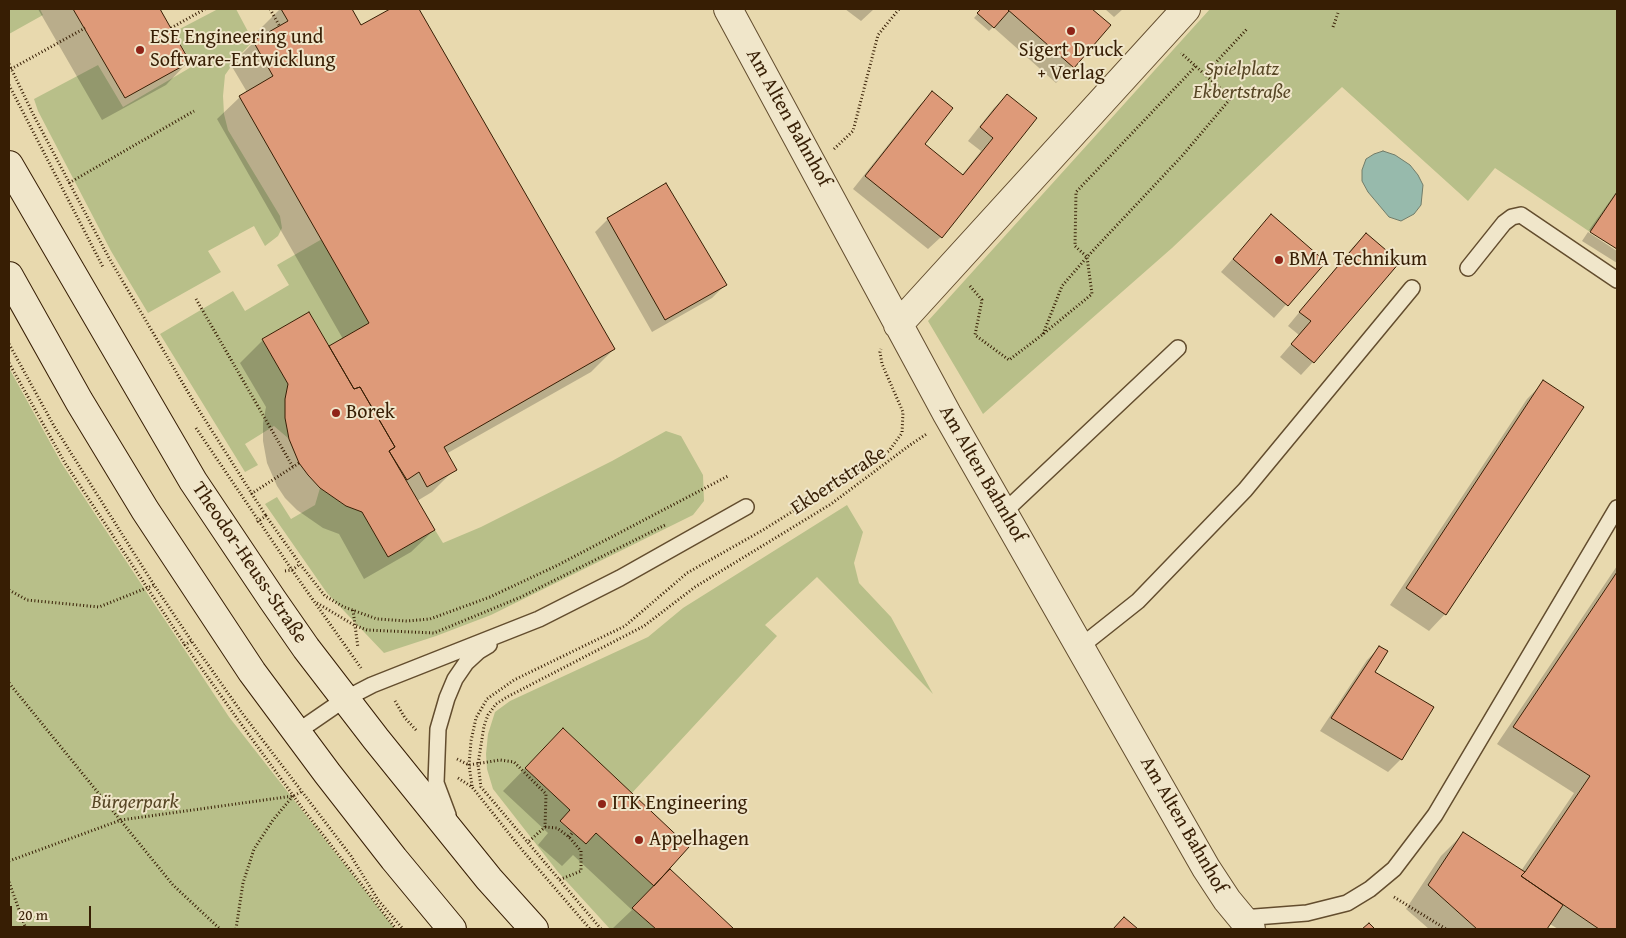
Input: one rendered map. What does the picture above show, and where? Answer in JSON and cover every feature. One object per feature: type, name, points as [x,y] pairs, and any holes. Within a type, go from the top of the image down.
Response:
[{"type":"main road","name":"Am Alten Bahnhof","points":[[728,9],[950,419],[1206,868],[1227,900],[1246,924]]},
{"type":"main road","points":[[898,325],[1186,9]]},
{"type":"main road","name":"Theodor-Heuss-Straße","points":[[9,165],[193,481],[278,607],[345,700],[490,879],[534,929]]},
{"type":"main road","points":[[9,276],[79,401],[145,510],[252,672],[394,859],[452,929]]},
{"type":"lane","points":[[1468,268],[1504,223],[1512,217],[1521,215],[1617,280]]},
{"type":"lane","points":[[1080,647],[1138,602],[1245,490],[1412,288]]},
{"type":"lane","points":[[1004,512],[1178,348]]},
{"type":"lane","points":[[490,879],[445,811],[436,783],[438,729],[454,679],[466,663],[486,646],[620,578],[746,507]]},
{"type":"lane","points":[[1246,924],[1321,910],[1347,903],[1394,869],[1435,815],[1617,508]]},
{"type":"lane","points":[[297,732],[345,700],[372,685],[539,619]]},
{"type":"path","points":[[171,28],[205,9]]},
{"type":"path","points":[[270,9],[279,25]]},
{"type":"path","points":[[815,168],[853,131],[878,35],[899,9]]},
{"type":"path","points":[[1334,27],[1338,13]]},
{"type":"path","points":[[11,69],[85,28]]},
{"type":"path","points":[[1042,336],[1062,286],[1182,156],[1231,98],[1205,74],[1247,29]]},
{"type":"path","points":[[9,64],[69,183],[148,326],[266,516],[325,596],[377,619],[407,621],[430,619],[490,597],[558,565],[728,476]]},
{"type":"path","points":[[953,266],[982,300],[975,335],[1009,360],[1042,336],[1092,294],[1087,257],[1075,246],[1076,192],[1196,66]]},
{"type":"path","points":[[9,85],[107,275]]},
{"type":"path","points":[[69,183],[194,111]]},
{"type":"path","points":[[196,299],[293,467]]},
{"type":"path","name":"Ekbertstraße","points":[[590,929],[523,851],[472,786],[469,765],[470,741],[476,718],[487,699],[514,680],[626,626],[687,573],[763,530],[889,452],[902,433],[904,412],[882,364],[880,352],[898,325]]},
{"type":"path","points":[[9,363],[65,463],[185,644],[293,796],[396,929]]},
{"type":"path","points":[[601,929],[481,787],[478,764],[484,726],[488,715],[496,704],[644,626],[695,587],[831,504],[910,445],[950,419]]},
{"type":"path","points":[[192,422],[372,685]]},
{"type":"path","points":[[252,494],[299,463]]},
{"type":"path","points":[[251,526],[266,516]]},
{"type":"path","points":[[314,601],[367,630],[434,633],[521,597],[676,520]]},
{"type":"path","points":[[292,570],[300,564]]},
{"type":"path","points":[[9,590],[27,600],[99,607],[154,585]]},
{"type":"path","points":[[353,610],[358,648]]},
{"type":"path","points":[[185,644],[192,641]]},
{"type":"path","points":[[9,682],[173,885],[220,929]]},
{"type":"path","points":[[395,701],[414,729],[422,735]]},
{"type":"path","points":[[407,734],[414,729]]},
{"type":"path","points":[[452,756],[469,765],[500,760],[514,762],[546,794],[545,826],[528,843]]},
{"type":"path","points":[[9,861],[121,820],[293,796],[301,792]]},
{"type":"path","points":[[236,929],[243,884],[254,849],[273,820],[293,796]]},
{"type":"path","points":[[303,809],[310,804]]},
{"type":"path","points":[[545,826],[556,828],[569,837],[581,850],[581,871],[559,880]]},
{"type":"path","points":[[569,837],[573,832]]},
{"type":"path","points":[[9,882],[26,929]]},
{"type":"path","points":[[1378,882],[1391,895],[1446,929]]},
{"type":"green space","points":[[9,9],[40,9],[43,15],[9,34]]},
{"type":"green space","points":[[218,9],[236,9],[253,41],[237,58],[225,75],[224,114],[228,130],[280,216],[282,228],[278,236],[265,246],[254,226],[208,251],[221,272],[148,313],[111,251],[38,111],[34,99],[98,65],[123,107],[193,66],[174,32]]},
{"type":"green space","name":"Spielplatz Ekbertstraße","points":[[1210,9],[1617,9],[1617,192],[1590,232],[1495,168],[1468,201],[1342,87],[1172,248],[983,414],[928,321]]},
{"type":"green space","points":[[322,239],[369,323],[329,346],[309,312],[262,339],[288,384],[285,418],[289,439],[274,426],[245,444],[258,465],[245,472],[160,334],[233,291],[245,311],[289,285],[277,265]]},
{"type":"green space","name":"Bürgerpark","points":[[9,368],[62,464],[229,717],[395,929],[9,929]]},
{"type":"green space","points":[[666,431],[681,436],[703,475],[704,501],[693,515],[491,615],[384,653],[327,593],[265,504],[277,497],[291,519],[315,505],[320,488],[346,506],[362,512],[388,557],[435,530],[443,543],[481,527],[612,461]]},
{"type":"green space","points":[[847,505],[863,532],[854,563],[859,583],[891,617],[933,694],[817,577],[765,625],[777,636],[631,794],[563,728],[525,768],[570,810],[560,822],[586,844],[596,833],[654,886],[632,908],[656,929],[610,929],[558,872],[493,789],[487,769],[486,754],[488,734],[495,712],[510,701],[648,637],[683,608]]},
{"type":"shaded area","points":[[1383,151],[1395,155],[1410,165],[1423,185],[1421,205],[1414,214],[1401,221],[1389,217],[1368,192],[1362,181],[1362,170],[1366,159]]},
{"type":"building","points":[[73,9],[160,9],[190,62],[125,98]]},
{"type":"building","points":[[281,9],[352,9],[361,25],[390,9],[419,9],[615,349],[444,447],[457,470],[427,487],[419,472],[407,480],[389,451],[395,447],[360,387],[354,389],[329,346],[369,323],[239,96],[273,76],[253,41],[288,21]]},
{"type":"building","points":[[981,9],[1007,9],[1009,11],[994,28],[977,13]]},
{"type":"building","points":[[1007,9],[1092,9],[1111,25],[1074,68]]},
{"type":"building","points":[[932,91],[953,108],[925,144],[963,175],[993,138],[980,127],[1007,94],[1037,118],[942,238],[865,176]]},
{"type":"building","points":[[666,183],[727,285],[665,320],[607,218]]},
{"type":"building","points":[[1617,192],[1617,249],[1590,232]]},
{"type":"building","name":"BMA Technikum","points":[[1271,214],[1326,262],[1288,306],[1233,259]]},
{"type":"building","points":[[1366,233],[1400,262],[1314,363],[1291,344],[1311,321],[1299,312]]},
{"type":"building","points":[[309,312],[354,389],[360,387],[395,447],[389,451],[435,530],[388,557],[362,512],[346,506],[320,488],[299,463],[289,439],[285,418],[285,399],[288,384],[262,339]]},
{"type":"building","points":[[1543,380],[1584,407],[1446,615],[1406,588]]},
{"type":"building","points":[[1617,572],[1617,929],[1599,929],[1521,876],[1590,776],[1513,727]]},
{"type":"building","points":[[1379,646],[1388,651],[1375,672],[1434,707],[1402,760],[1331,718]]},
{"type":"building","points":[[563,728],[689,847],[654,886],[596,833],[586,844],[560,821],[570,810],[525,768]]},
{"type":"building","points":[[1463,832],[1525,872],[1521,876],[1563,905],[1547,929],[1477,929],[1428,885]]},
{"type":"building","points":[[670,869],[734,929],[656,929],[632,908]]},
{"type":"building","points":[[1124,917],[1138,929],[1113,929]]},
{"type":"building","points":[[1369,923],[1375,929],[1362,929]]},
{"type":"place","name":"Sigert Druck + Verlag","points":[[1071,31]]},
{"type":"place","name":"ESE Engineering und Software-Entwicklung","points":[[140,50]]},
{"type":"place","name":"BMA Technikum","points":[[1279,260]]},
{"type":"place","name":"Borek","points":[[336,413]]},
{"type":"place","name":"ITK Engineering","points":[[602,804]]},
{"type":"place","name":"Appelhagen","points":[[639,840]]}]
